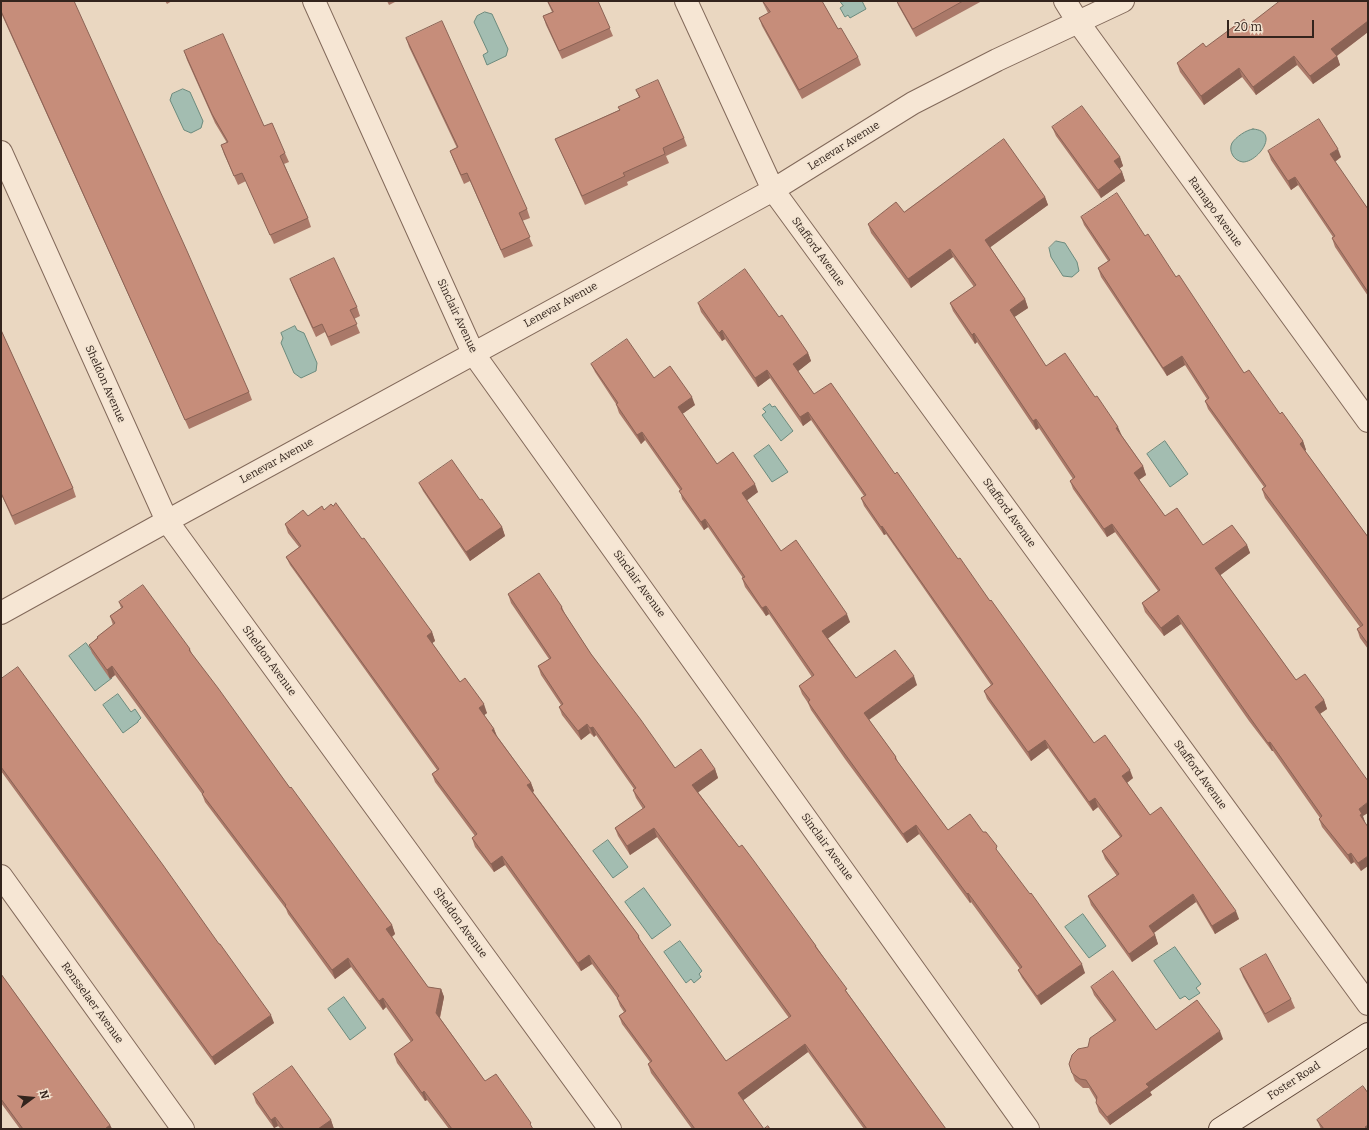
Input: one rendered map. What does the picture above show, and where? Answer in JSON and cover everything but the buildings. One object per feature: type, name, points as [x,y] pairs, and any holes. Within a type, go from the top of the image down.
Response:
[{"type":"street","name":"Sinclair Avenue","points":[[314,1],[474,353],[1028,1129]]},
{"type":"street","name":"Stafford Avenue","points":[[686,1],[773,190],[1368,1004]]},
{"type":"street","name":"Ramapo Avenue","points":[[1065,1],[1078,22],[1368,421]]},
{"type":"street","name":"Lenevar Avenue","points":[[1,613],[773,190],[913,103],[997,60],[1123,1]]},
{"type":"street","name":"Sheldon Avenue","points":[[1,152],[167,521],[610,1129]]},
{"type":"street","name":"Rensselaer Avenue","points":[[1,876],[183,1129]]},
{"type":"street","name":"Foster Road","points":[[1220,1129],[1368,1034]]},
{"type":"shaded area","points":[[840,1],[862,1],[866,9],[850,18],[848,15],[845,17],[840,8],[843,6]]},
{"type":"shaded area","points":[[485,12],[492,14],[508,49],[506,56],[487,65],[483,55],[488,52],[474,22],[477,16]]},
{"type":"shaded area","points":[[183,89],[190,92],[203,121],[201,128],[191,133],[184,130],[170,100],[172,94]]},
{"type":"shaded area","points":[[1253,129],[1261,131],[1265,135],[1266,140],[1264,146],[1255,157],[1249,161],[1243,162],[1237,160],[1231,152],[1232,143],[1241,134]]},
{"type":"shaded area","points":[[1056,241],[1065,243],[1077,262],[1079,271],[1072,277],[1063,276],[1051,257],[1049,248]]},
{"type":"shaded area","points":[[295,326],[297,330],[304,333],[317,363],[316,371],[301,378],[294,373],[281,343],[283,338],[281,333]]},
{"type":"shaded area","points":[[770,404],[772,407],[775,406],[793,431],[781,441],[762,415],[766,412],[763,409]]},
{"type":"shaded area","points":[[1165,441],[1188,474],[1170,487],[1147,454]]},
{"type":"shaded area","points":[[769,445],[788,472],[772,482],[754,456]]},
{"type":"shaded area","points":[[86,643],[112,678],[95,691],[69,656]]},
{"type":"shaded area","points":[[118,694],[131,712],[135,709],[141,718],[123,733],[103,705]]},
{"type":"shaded area","points":[[608,840],[628,867],[613,878],[593,851]]},
{"type":"shaded area","points":[[644,888],[671,925],[652,939],[625,902]]},
{"type":"shaded area","points":[[1083,914],[1106,946],[1089,958],[1065,927]]},
{"type":"shaded area","points":[[680,941],[702,971],[699,974],[701,977],[694,983],[691,979],[686,983],[664,952]]},
{"type":"shaded area","points":[[1175,947],[1201,984],[1196,988],[1200,993],[1189,1000],[1185,996],[1180,999],[1154,961]]},
{"type":"shaded area","points":[[344,997],[366,1028],[350,1040],[328,1009]]}]
